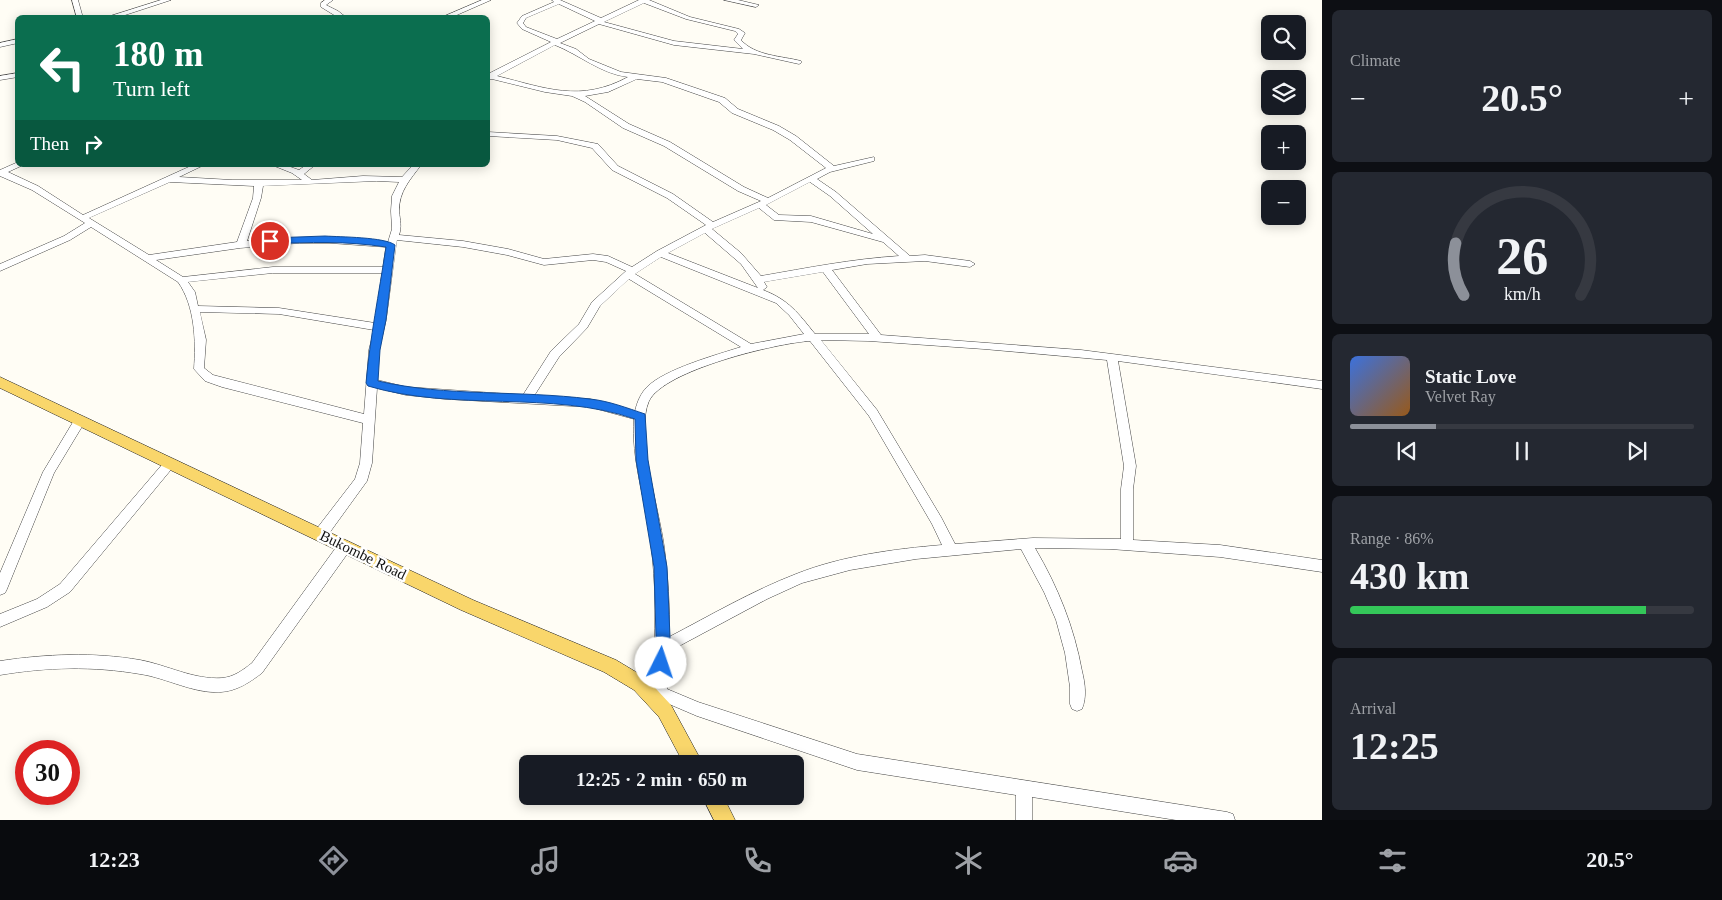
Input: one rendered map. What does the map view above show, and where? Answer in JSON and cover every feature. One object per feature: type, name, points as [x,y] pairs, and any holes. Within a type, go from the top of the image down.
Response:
[{"type":"main road","name":"Bukombe Road","points":[[0,382],[467,605],[610,666],[640,684],[665,711],[689,755]]},
{"type":"main road","points":[[717,805],[725,820]]},
{"type":"street","points":[[75,0],[79,15]]},
{"type":"street","points":[[115,15],[136,6],[168,0]]},
{"type":"street","points":[[330,0],[324,3],[323,6],[340,15]]},
{"type":"street","points":[[450,15],[488,0]]},
{"type":"street","points":[[490,75],[642,0],[688,18],[740,32],[741,36],[737,41],[777,58],[799,62]]},
{"type":"street","points":[[727,0],[756,4]]},
{"type":"street","points":[[760,52],[713,49],[674,43],[599,22],[557,1],[524,16],[520,23],[524,28],[574,50],[580,56],[619,74],[663,80],[722,100],[735,111],[776,128],[793,138],[833,168]]},
{"type":"street","points":[[0,45],[15,42]]},
{"type":"street","points":[[490,75],[571,93],[588,100],[626,126],[667,144],[764,203],[777,218],[812,219],[886,240]]},
{"type":"street","points":[[0,78],[15,76]]},
{"type":"street","points":[[571,93],[602,92],[636,76]]},
{"type":"street","points":[[490,134],[557,138],[594,146],[615,168],[670,196],[710,227],[758,280],[766,295]]},
{"type":"street","points":[[526,400],[552,359],[583,326],[596,304],[631,273],[660,253],[710,227],[764,203],[833,168],[871,159]]},
{"type":"street","points":[[2,170],[15,165]]},
{"type":"street","points":[[83,218],[195,167]]},
{"type":"street","points":[[281,167],[298,174],[309,182]]},
{"type":"street","points":[[298,174],[308,167]]},
{"type":"street","points":[[320,535],[361,481],[366,463],[374,350],[379,327],[386,270],[396,229],[396,196],[404,180],[415,167]]},
{"type":"street","points":[[2,170],[150,258],[181,280],[190,292],[201,340],[199,369],[209,378],[222,383],[370,420]]},
{"type":"street","points":[[168,179],[259,183],[367,178],[404,180]]},
{"type":"street","points":[[811,179],[833,194],[908,259]]},
{"type":"street","points":[[241,245],[259,183]]},
{"type":"street","points":[[0,268],[66,238],[92,223]]},
{"type":"street","points":[[150,258],[295,239],[325,239],[463,244],[508,252],[544,262],[593,257],[608,259],[750,348]]},
{"type":"street","points":[[660,253],[780,301],[803,324],[812,338],[873,412],[932,513],[951,550]]},
{"type":"street","points":[[758,280],[867,261],[925,258],[970,264]]},
{"type":"street","points":[[825,267],[877,337]]},
{"type":"street","points":[[181,280],[274,270],[386,270]]},
{"type":"street","points":[[194,309],[279,311],[379,327]]},
{"type":"street","points":[[659,692],[662,648],[660,567],[642,460],[641,417],[642,404],[650,389],[673,375],[733,352],[793,339],[877,337],[1014,347],[1234,372],[1322,385]]},
{"type":"street","points":[[1112,358],[1130,466],[1127,489],[1127,545]]},
{"type":"street","points":[[372,383],[406,391],[590,403],[641,417]]},
{"type":"street","points":[[0,589],[49,472],[80,420]]},
{"type":"street","points":[[0,621],[42,603],[65,588],[170,463]]},
{"type":"street","points":[[1025,544],[1053,593],[1066,626],[1076,676],[1077,704]]},
{"type":"street","points":[[662,648],[762,595],[800,578],[850,564],[951,550],[1025,544],[1127,545],[1220,551],[1322,566]]},
{"type":"street","points":[[0,668],[67,661],[104,662],[159,671],[211,685],[227,684],[241,680],[257,668],[345,546]]},
{"type":"street","points":[[640,684],[697,709],[857,762],[1024,788],[1184,817],[1227,820]]},
{"type":"street","points":[[1024,788],[1024,820]]},
{"type":"route","points":[[270,241],[325,239],[391,245],[381,320],[374,350],[372,383],[406,391],[445,395],[504,400],[590,403],[641,417],[642,460],[660,567],[663,637],[661,663]]}]
